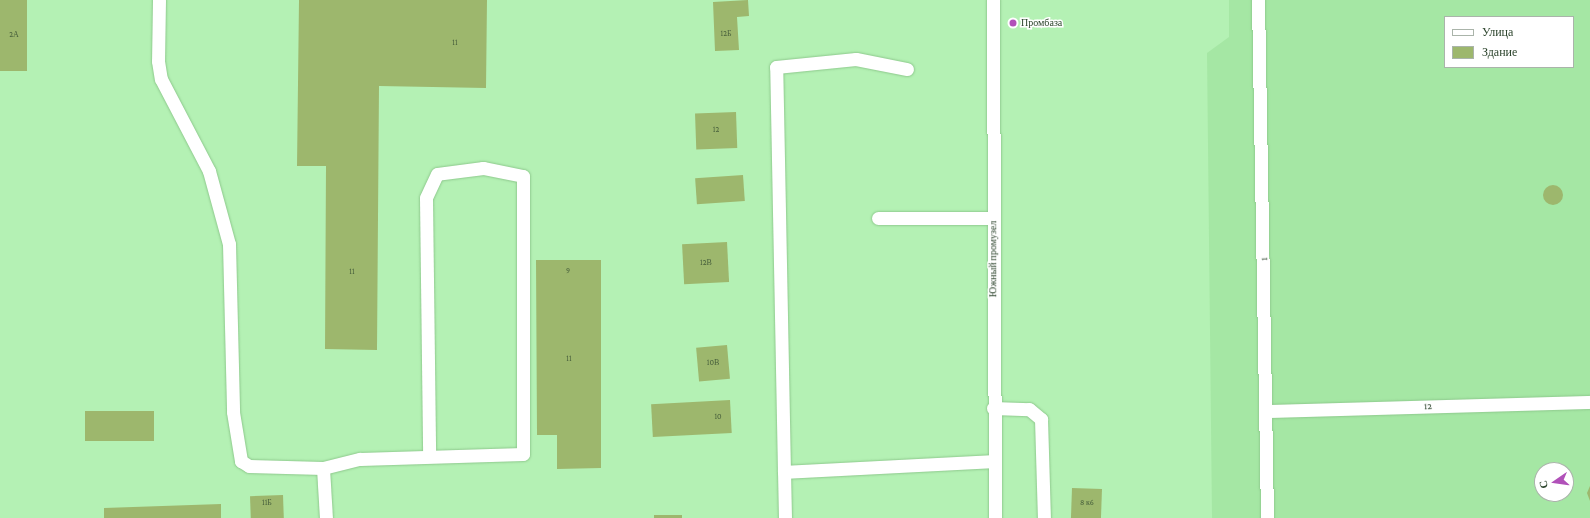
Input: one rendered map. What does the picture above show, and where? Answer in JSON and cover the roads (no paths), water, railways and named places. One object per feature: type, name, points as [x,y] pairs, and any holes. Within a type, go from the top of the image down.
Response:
[{"type":"street","points":[[159,0],[158,61],[161,79],[208,170],[229,244],[233,412],[241,461],[248,466],[323,468],[360,459],[523,454],[523,176],[483,168],[437,174],[426,198],[429,456]]},
{"type":"street","name":"Южный промузел","points":[[993,0],[993,408],[995,518]]},
{"type":"street","name":"1","points":[[1258,0],[1267,410],[1267,518]]},
{"type":"street","points":[[785,518],[776,67],[856,60],[907,69]]},
{"type":"street","points":[[878,218],[993,218]]},
{"type":"street","name":"12","points":[[1267,410],[1590,402]]},
{"type":"street","points":[[993,408],[1029,409],[1041,419],[1044,518]]},
{"type":"street","points":[[784,472],[994,461]]},
{"type":"street","points":[[323,468],[326,518]]},
{"type":"place","name":"Промбаза","points":[[1013,23]]}]
